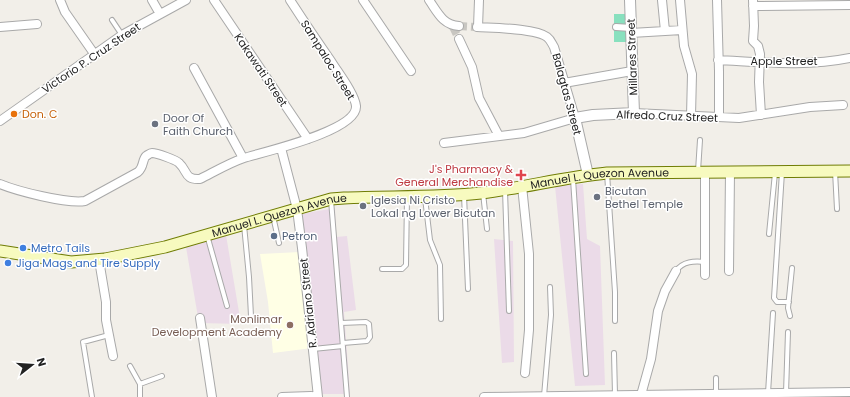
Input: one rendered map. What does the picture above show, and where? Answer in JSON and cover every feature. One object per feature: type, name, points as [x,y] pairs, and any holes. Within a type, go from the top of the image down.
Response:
[{"type":"main road","name":"Manuel L. Quezon Avenue","points":[[0,251],[71,262],[125,256],[165,247],[331,199],[483,193],[572,177],[607,173],[850,170]]},
{"type":"street","points":[[60,0],[65,12],[96,55]]},
{"type":"street","points":[[152,0],[160,14]]},
{"type":"street","name":"Victorio P. Cruz Street","points":[[0,121],[96,55],[122,35],[186,0]]},
{"type":"street","name":"Kakawati Street","points":[[214,0],[308,140]]},
{"type":"street","name":"Sampaloc Street","points":[[0,184],[46,196],[79,202],[85,201],[138,172],[142,169],[144,158],[152,153],[177,161],[189,178],[200,179],[243,158],[308,140],[328,131],[352,116],[356,109],[356,104],[343,79],[290,0]]},
{"type":"street","points":[[363,0],[411,71]]},
{"type":"street","points":[[430,0],[441,17],[455,26]]},
{"type":"street","name":"Balagtas Street","points":[[479,0],[477,27],[510,28],[545,36],[551,41],[574,118],[588,175]]},
{"type":"street","name":"Millares Street","points":[[630,0],[634,113]]},
{"type":"street","points":[[662,0],[665,31]]},
{"type":"street","points":[[680,0],[684,46],[692,74],[690,116]]},
{"type":"street","points":[[717,0],[719,117]]},
{"type":"street","points":[[761,115],[759,82],[760,62],[758,46],[753,41],[753,3],[850,5]]},
{"type":"street","points":[[0,27],[37,24]]},
{"type":"street","points":[[616,28],[631,30],[682,30]]},
{"type":"street","points":[[459,39],[472,67],[479,98],[499,136]]},
{"type":"street","name":"Apple Street","points":[[718,60],[760,62],[824,62],[850,58]]},
{"type":"street","points":[[194,68],[243,158]]},
{"type":"street","points":[[564,83],[632,71]]},
{"type":"street","name":"Alfredo Cruz Street","points":[[444,142],[524,133],[574,118],[593,116],[634,113],[739,118],[810,107],[843,105]]},
{"type":"street","name":"R. Adriano Street","points":[[281,148],[297,209],[313,349],[316,397]]},
{"type":"street","points":[[701,171],[705,275]]},
{"type":"street","points":[[729,271],[730,171]]},
{"type":"street","points":[[522,186],[529,254],[529,330],[525,373]]},
{"type":"street","points":[[99,260],[106,302],[106,320],[113,356]]},
{"type":"street","points":[[641,395],[651,359],[658,311],[665,290],[676,271]]},
{"type":"street","points":[[200,318],[212,397]]},
{"type":"street","points":[[484,397],[850,392]]},
{"type":"street","points":[[282,397],[316,397]]},
{"type":"lane","points":[[112,20],[122,35]]},
{"type":"lane","points":[[700,140],[701,171]]},
{"type":"lane","points":[[835,171],[837,209]]},
{"type":"lane","points":[[769,234],[778,172]]},
{"type":"lane","points":[[778,172],[774,298],[778,302],[790,302]]},
{"type":"lane","points":[[607,173],[615,292],[615,321]]},
{"type":"lane","points":[[572,177],[586,374]]},
{"type":"lane","points":[[505,189],[509,311]]},
{"type":"lane","points":[[483,193],[486,229]]},
{"type":"lane","points":[[464,194],[468,289]]},
{"type":"lane","points":[[382,270],[402,269],[406,265],[407,196]]},
{"type":"lane","points":[[425,196],[430,240],[440,265],[441,320]]},
{"type":"lane","points":[[331,199],[347,397]]},
{"type":"lane","points":[[273,215],[279,243]]},
{"type":"lane","points":[[244,224],[250,282],[251,316]]},
{"type":"lane","points":[[207,235],[227,306]]},
{"type":"lane","points":[[676,271],[685,263],[698,261],[705,262]]},
{"type":"lane","points":[[790,316],[788,308],[790,302],[792,268]]},
{"type":"lane","points":[[544,396],[551,315],[550,287]]},
{"type":"lane","points":[[768,394],[773,313]]},
{"type":"lane","points":[[313,349],[367,341],[370,338],[369,324],[366,322],[341,323]]},
{"type":"lane","points":[[786,393],[788,332]]},
{"type":"lane","points":[[92,397],[83,342],[109,335]]},
{"type":"lane","points":[[614,353],[615,395]]},
{"type":"lane","points":[[130,366],[140,384],[140,397]]},
{"type":"lane","points":[[140,384],[162,376]]},
{"type":"lane","points":[[716,378],[716,393]]},
{"type":"shaded area","points":[[583,184],[587,239],[600,246],[605,385],[575,386],[555,186]]},
{"type":"shaded area","points":[[335,208],[336,237],[347,236],[356,310],[344,312],[350,394],[321,394],[301,214]]},
{"type":"shaded area","points":[[226,235],[241,324],[199,323],[186,247]]},
{"type":"shaded area","points":[[494,239],[513,241],[514,362],[502,363]]},
{"type":"shaded area","name":"Monlimar Development Academy","points":[[300,252],[312,348],[273,353],[268,302],[260,254]]},
{"type":"green space","points":[[614,14],[627,14],[627,42],[614,42]]},
{"type":"tunnel","points":[[459,26],[477,27]]},
{"type":"tunnel","points":[[453,27],[459,39]]},
{"type":"place","name":"Don. C","points":[[14,114]]},
{"type":"place","name":"Door Of Faith Church","points":[[155,124]]},
{"type":"place","name":"J's Pharmacy & General Merchandise","points":[[521,175]]},
{"type":"place","name":"Bicutan Bethel Temple","points":[[597,197]]},
{"type":"place","name":"Iglesia Ni Cristo Lokal ng Lower Bicutan","points":[[363,206]]},
{"type":"place","name":"Petron","points":[[274,236]]},
{"type":"place","name":"Metro Tails","points":[[23,248]]},
{"type":"place","name":"Jiga Mags and Tire Supply","points":[[8,263]]},
{"type":"place","name":"Monlimar Development Academy","points":[[290,325]]}]
